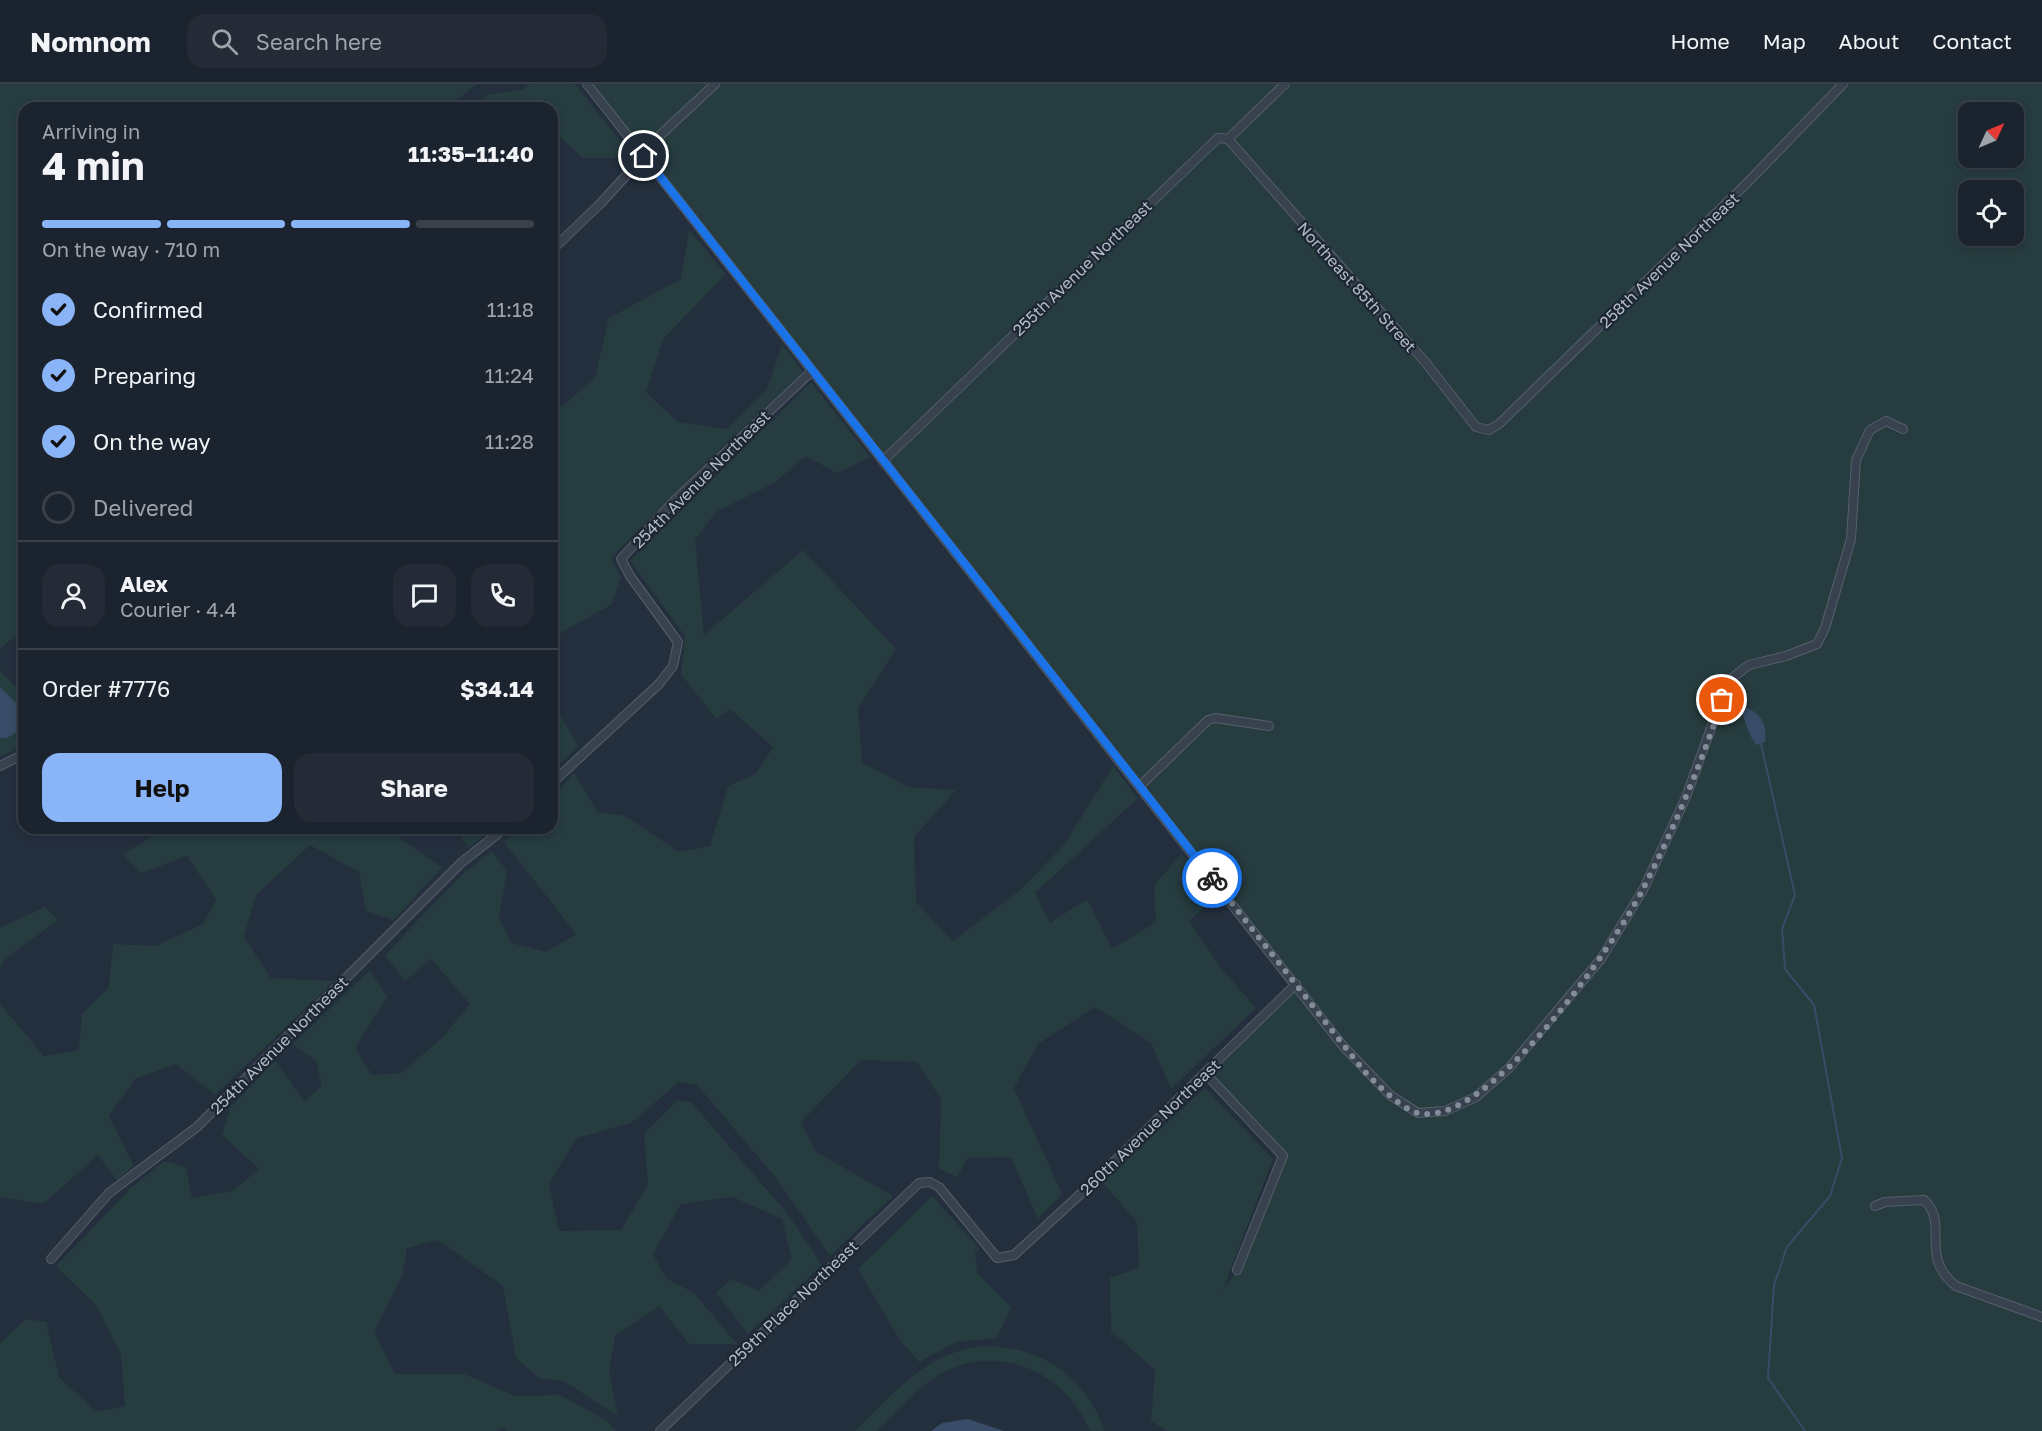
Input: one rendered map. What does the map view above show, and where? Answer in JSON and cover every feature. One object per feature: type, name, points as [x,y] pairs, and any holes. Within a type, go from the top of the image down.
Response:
[{"type":"street","points":[[587,84],[1343,1046],[1390,1095],[1418,1113],[1445,1111],[1476,1097],[1509,1068],[1601,959],[1642,890],[1686,797],[1728,681],[1749,665],[1786,656],[1816,644],[1825,628],[1851,539],[1856,460],[1870,430],[1886,421],[1903,429]]},
{"type":"street","points":[[558,243],[600,204],[642,155],[715,84]]},
{"type":"street","name":"255th Avenue Northeast","points":[[883,461],[1138,213],[1218,138],[1228,139],[1285,84]]},
{"type":"street","name":"258th Avenue Northeast","points":[[1489,430],[1499,424],[1746,184],[1843,84]]},
{"type":"street","name":"Northeast 85th Street","points":[[1228,139],[1426,363],[1476,427],[1489,430]]},
{"type":"street","name":"254th Avenue Northeast","points":[[558,777],[659,684],[673,666],[678,642],[630,576],[621,559],[674,502],[812,371]]},
{"type":"street","points":[[1140,786],[1208,720],[1215,718],[1269,726]]},
{"type":"street","points":[[0,766],[18,757]]},
{"type":"street","name":"254th Avenue Northeast","points":[[51,1258],[110,1193],[197,1127],[461,863],[497,834]]},
{"type":"street","name":"260th Avenue Northeast","points":[[930,1182],[939,1187],[997,1258],[1014,1255],[1296,984]]},
{"type":"street","points":[[1205,1073],[1283,1156],[1237,1270]]},
{"type":"street","name":"259th Place Northeast","points":[[660,1431],[919,1184],[930,1182]]},
{"type":"street","points":[[1875,1206],[1886,1202],[1924,1200],[1931,1206],[1934,1215],[1938,1265],[1946,1278],[1956,1286],[2042,1317]]},
{"type":"green space","points":[[0,84],[477,84],[454,102],[18,102],[18,633],[0,649]]},
{"type":"green space","points":[[529,84],[575,84],[634,158],[583,158],[560,137],[558,138],[558,102],[478,102],[487,95],[524,89]]},
{"type":"green space","points":[[587,84],[2042,84],[2042,1431],[1167,1431],[1151,1421],[1155,1370],[1111,1331],[1110,1278],[1139,1268],[1137,1222],[1102,1182],[1205,1088],[1273,1159],[1223,1290],[1237,1270],[1283,1156],[1205,1073],[1296,984]]},
{"type":"green space","points":[[689,230],[726,274],[663,339],[646,392],[678,422],[727,429],[767,390],[782,344],[803,372],[703,465],[611,558],[621,577],[612,604],[558,635],[558,404],[562,406],[595,378],[609,318],[681,279]]},
{"type":"green space","points":[[811,382],[870,457],[837,473],[806,456],[774,483],[716,512],[695,540],[704,635],[803,550],[896,649],[858,708],[862,762],[908,787],[956,790],[914,837],[916,902],[953,941],[1019,891],[1064,845],[1113,766],[1138,798],[1035,893],[1050,923],[1087,899],[1112,949],[1156,922],[1154,885],[1182,854],[1216,897],[1189,921],[1221,968],[1256,1008],[1171,1089],[1151,1043],[1095,1007],[1038,1044],[1014,1088],[1062,1194],[1038,1219],[1011,1157],[968,1158],[957,1177],[939,1169],[941,1099],[917,1062],[861,1060],[801,1122],[815,1151],[893,1196],[830,1256],[776,1178],[697,1085],[679,1082],[631,1123],[577,1138],[549,1184],[559,1231],[621,1230],[648,1185],[644,1134],[677,1100],[691,1102],[787,1213],[822,1265],[748,1334],[716,1293],[731,1279],[759,1291],[792,1259],[782,1219],[733,1197],[681,1204],[653,1254],[666,1278],[694,1293],[737,1344],[689,1344],[659,1306],[615,1336],[609,1372],[618,1416],[565,1382],[539,1378],[516,1358],[503,1286],[438,1240],[407,1248],[402,1276],[374,1331],[395,1374],[464,1374],[516,1396],[560,1395],[606,1420],[616,1431],[507,1431],[503,1427],[497,1431],[0,1431],[0,1343],[26,1319],[46,1322],[59,1377],[96,1412],[125,1406],[121,1355],[96,1305],[56,1266],[131,1188],[164,1161],[186,1167],[192,1198],[232,1191],[259,1169],[222,1135],[230,1108],[275,1060],[304,1101],[322,1086],[316,1061],[293,1044],[370,970],[387,997],[355,1048],[372,1075],[401,1073],[442,1038],[470,1004],[431,959],[405,981],[385,955],[461,875],[492,851],[507,871],[499,917],[511,943],[546,952],[576,934],[504,842],[514,834],[558,834],[558,790],[574,773],[598,812],[625,816],[679,852],[710,846],[728,786],[756,774],[773,747],[730,709],[716,719],[681,674],[685,636],[630,561]]},
{"type":"green space","points":[[0,671],[18,689],[18,749],[0,756]]},
{"type":"green space","points":[[558,711],[578,746],[558,766]]},
{"type":"green space","points":[[156,834],[399,834],[400,839],[442,867],[394,920],[366,911],[359,872],[310,845],[256,895],[244,937],[271,978],[334,981],[215,1095],[176,1064],[135,1079],[109,1116],[134,1166],[117,1180],[98,1155],[43,1204],[0,1197],[0,1004],[44,1056],[79,1050],[82,1014],[109,987],[113,944],[156,946],[203,924],[216,899],[187,856],[141,873],[123,855]]},
{"type":"green space","points":[[459,834],[485,834],[469,848]]},
{"type":"green space","points":[[45,907],[58,920],[5,959],[0,968],[0,928]]},
{"type":"green space","points":[[932,1196],[980,1249],[975,1252],[977,1273],[1011,1307],[997,1338],[956,1342],[919,1362],[899,1339],[858,1269]]},
{"type":"green space","points":[[981,1346],[1022,1351],[1058,1367],[1073,1379],[1085,1394],[1105,1431],[1090,1431],[1080,1411],[1050,1380],[1010,1363],[989,1361],[967,1363],[946,1371],[918,1391],[876,1431],[855,1431],[911,1377],[942,1358]]},
{"type":"water","points":[[0,687],[18,705],[18,731],[7,738],[0,738]]},
{"type":"water","points":[[1746,707],[1760,717],[1765,730],[1765,742],[1756,745],[1752,738],[1742,712]]},
{"type":"water","points":[[968,1419],[1004,1431],[931,1431],[942,1423]]},
{"type":"waterway","points":[[1761,744],[1795,895],[1782,929],[1785,969],[1814,1005],[1842,1158],[1830,1196],[1787,1247],[1774,1285],[1768,1378],[1805,1431]]},
{"type":"way so far","points":[[1212,878],[1364,1071],[1390,1095],[1418,1113],[1445,1111],[1476,1097],[1509,1068],[1601,959],[1642,890],[1686,797],[1722,700]]},
{"type":"route","points":[[644,156],[1212,878]]}]
